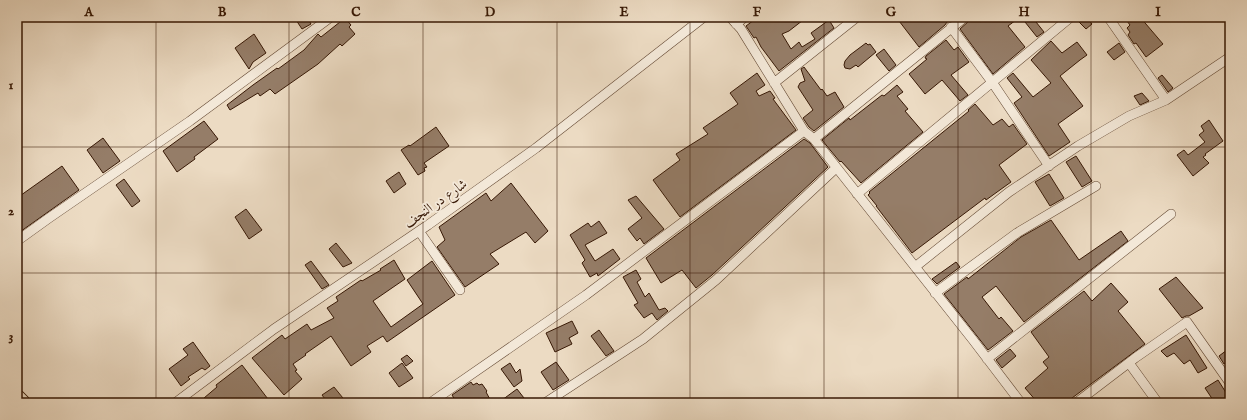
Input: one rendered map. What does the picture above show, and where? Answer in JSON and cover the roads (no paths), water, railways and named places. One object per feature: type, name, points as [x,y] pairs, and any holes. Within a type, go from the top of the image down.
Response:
[{"type":"highway","points":[[17,398],[22,403]]},
{"type":"street","points":[[17,241],[190,121],[330,17]]},
{"type":"street","name":"شارع در النجف","points":[[175,403],[274,329],[419,231],[536,148],[704,17]]},
{"type":"street","points":[[745,17],[733,20],[741,29],[804,131],[814,139],[1021,403]]},
{"type":"street","points":[[774,83],[857,17]]},
{"type":"street","points":[[814,139],[964,17]]},
{"type":"street","points":[[857,194],[1071,17]]},
{"type":"street","points":[[1108,17],[1166,100]]},
{"type":"street","points":[[951,27],[992,82],[1049,166]]},
{"type":"street","points":[[915,267],[1009,192],[1078,146],[1129,116],[1166,100],[1230,57]]},
{"type":"street","points":[[430,403],[586,295],[804,131]]},
{"type":"street","points":[[545,403],[643,339],[716,280],[836,168]]},
{"type":"street","points":[[935,293],[1017,233],[1096,186]]},
{"type":"street","points":[[987,359],[1171,214]]},
{"type":"street","points":[[419,231],[460,290]]},
{"type":"street","points":[[1076,403],[1128,363],[1187,322],[1230,383]]},
{"type":"street","points":[[1128,363],[1158,403]]}]
